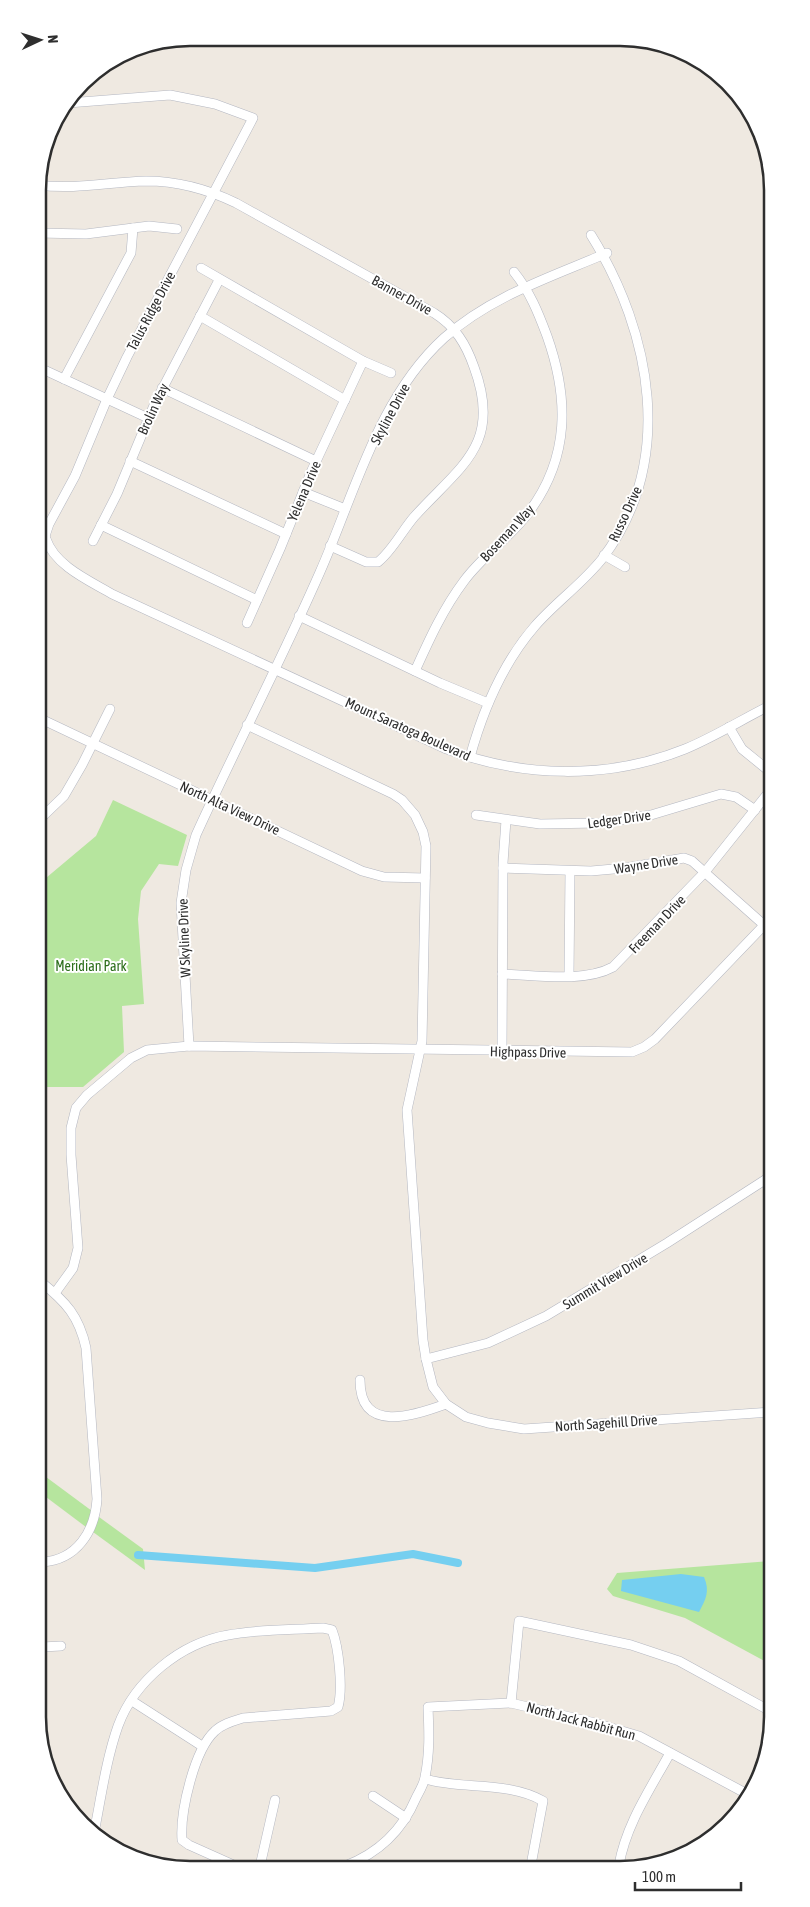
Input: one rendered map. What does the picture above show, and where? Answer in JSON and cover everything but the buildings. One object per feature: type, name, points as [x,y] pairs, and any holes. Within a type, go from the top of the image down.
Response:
[{"type":"street","name":"Talus Ridge Drive","points":[[47,536],[58,508],[76,476],[107,399],[137,336],[253,118],[215,104],[170,95],[76,102]]},
{"type":"street","name":"Banner Drive","points":[[47,185],[88,187],[155,181],[187,185],[213,193],[236,203],[434,313],[454,330],[468,351],[483,395],[482,429],[470,458],[460,472],[412,520],[378,562],[369,564],[330,546]]},
{"type":"street","points":[[64,379],[130,253],[133,228]]},
{"type":"street","points":[[47,233],[86,234],[133,228],[177,229]]},
{"type":"street","name":"Russo Drive","points":[[470,757],[488,703],[509,662],[526,637],[546,614],[584,580],[604,555],[623,524],[639,486],[647,451],[649,414],[646,376],[639,347],[605,254],[591,235]]},
{"type":"street","name":"Skyline Drive","points":[[274,669],[382,425],[400,391],[425,358],[454,330],[483,309],[526,287],[605,254]]},
{"type":"street","points":[[201,268],[363,361],[390,374]]},
{"type":"street","name":"Boseman Way","points":[[415,671],[441,616],[461,585],[482,559],[520,524],[537,501],[550,477],[558,451],[563,422],[560,376],[536,305],[526,287],[514,272]]},
{"type":"street","name":"Brolin Way","points":[[93,541],[162,388],[219,280]]},
{"type":"street","points":[[200,316],[345,400]]},
{"type":"street","name":"Yelena Drive","points":[[247,623],[316,461],[363,361]]},
{"type":"street","points":[[47,371],[148,418]]},
{"type":"street","points":[[162,388],[316,461]]},
{"type":"street","points":[[130,461],[286,534]]},
{"type":"street","points":[[303,492],[345,509]]},
{"type":"street","name":"Talus Ridge Drive","points":[[47,517],[58,508]]},
{"type":"street","points":[[101,525],[257,600]]},
{"type":"street","name":"Mount Saratoga Boulevard","points":[[47,540],[52,551],[65,564]]},
{"type":"street","points":[[604,555],[625,568]]},
{"type":"street","name":"Mount Saratoga Boulevard","points":[[47,557],[65,564],[112,594],[444,748],[470,757],[531,769],[564,771],[604,769],[643,763],[672,754],[764,709]]},
{"type":"street","points":[[299,616],[488,703]]},
{"type":"street","name":"W Skyline Drive","points":[[189,1046],[181,903],[186,870],[196,835],[274,669]]},
{"type":"street","points":[[47,813],[64,796],[110,709]]},
{"type":"street","name":"North Alta View Drive","points":[[47,721],[362,871],[384,877],[425,878]]},
{"type":"street","points":[[247,724],[402,800],[415,815],[423,832],[426,846],[421,1050],[407,1110],[423,1340],[433,1387],[446,1404],[409,1416],[387,1418],[370,1409],[360,1394],[360,1380]]},
{"type":"street","points":[[729,727],[742,749],[764,767]]},
{"type":"street","name":"Ledger Drive","points":[[476,815],[555,825],[613,822],[665,812],[721,794],[736,797],[755,810]]},
{"type":"street","name":"Freeman Drive","points":[[502,974],[569,976],[596,974],[618,964],[705,872],[764,799]]},
{"type":"street","points":[[502,1051],[503,868],[506,820]]},
{"type":"street","name":"Wayne Drive","points":[[503,868],[570,871],[625,868],[680,857],[692,861],[764,919]]},
{"type":"street","points":[[569,976],[570,871]]},
{"type":"street","name":"Highpass Drive","points":[[55,1293],[69,1274],[77,1256],[71,1128],[76,1108],[87,1095],[131,1058],[147,1050],[189,1046],[625,1052],[644,1047],[655,1039],[764,926]]},
{"type":"street","name":"Summit View Drive","points":[[426,1359],[488,1343],[546,1316],[667,1243],[763,1180]]},
{"type":"street","points":[[46,1286],[55,1293],[77,1319],[86,1348],[97,1499],[94,1523],[87,1536],[77,1548],[64,1556],[46,1562]]},
{"type":"street","name":"North Sagehill Drive","points":[[446,1404],[466,1417],[524,1429],[763,1413]]},
{"type":"street","points":[[511,1703],[519,1621],[632,1645],[679,1661],[763,1707]]},
{"type":"street","points":[[95,1825],[119,1724],[146,1681],[163,1664],[192,1646],[228,1634],[323,1628],[332,1630],[336,1639],[341,1698],[338,1707],[332,1711],[242,1718],[215,1730],[202,1746],[194,1766],[181,1827],[182,1840],[225,1861]]},
{"type":"street","points":[[46,1647],[62,1646]]},
{"type":"street","points":[[132,1701],[202,1746]]},
{"type":"street","name":"North Jack Rabbit Run","points":[[425,1779],[429,1748],[428,1707],[511,1703],[639,1736],[743,1792]]},
{"type":"street","points":[[620,1861],[624,1844],[642,1804],[670,1753]]},
{"type":"street","points":[[359,1861],[383,1845],[397,1832],[415,1802],[425,1779],[453,1786],[500,1789],[533,1795],[544,1801],[532,1861]]},
{"type":"street","points":[[373,1796],[406,1818]]},
{"type":"street","points":[[261,1861],[275,1800]]},
{"type":"green space","name":"Meridian Park","points":[[113,800],[187,835],[178,866],[159,864],[141,891],[138,919],[144,1004],[122,1006],[124,1052],[83,1087],[46,1087],[47,878],[96,836]]},
{"type":"green space","points":[[46,1477],[92,1511],[86,1527],[46,1497]]},
{"type":"green space","points":[[99,1517],[143,1549],[145,1570],[93,1532]]},
{"type":"green space","points":[[763,1562],[763,1660],[685,1618],[613,1596],[607,1589],[617,1573]]},
{"type":"water","points":[[681,1574],[704,1577],[707,1587],[706,1595],[699,1612],[621,1591],[622,1580]]},
{"type":"waterway","points":[[138,1555],[315,1568],[413,1554],[458,1563]]}]
